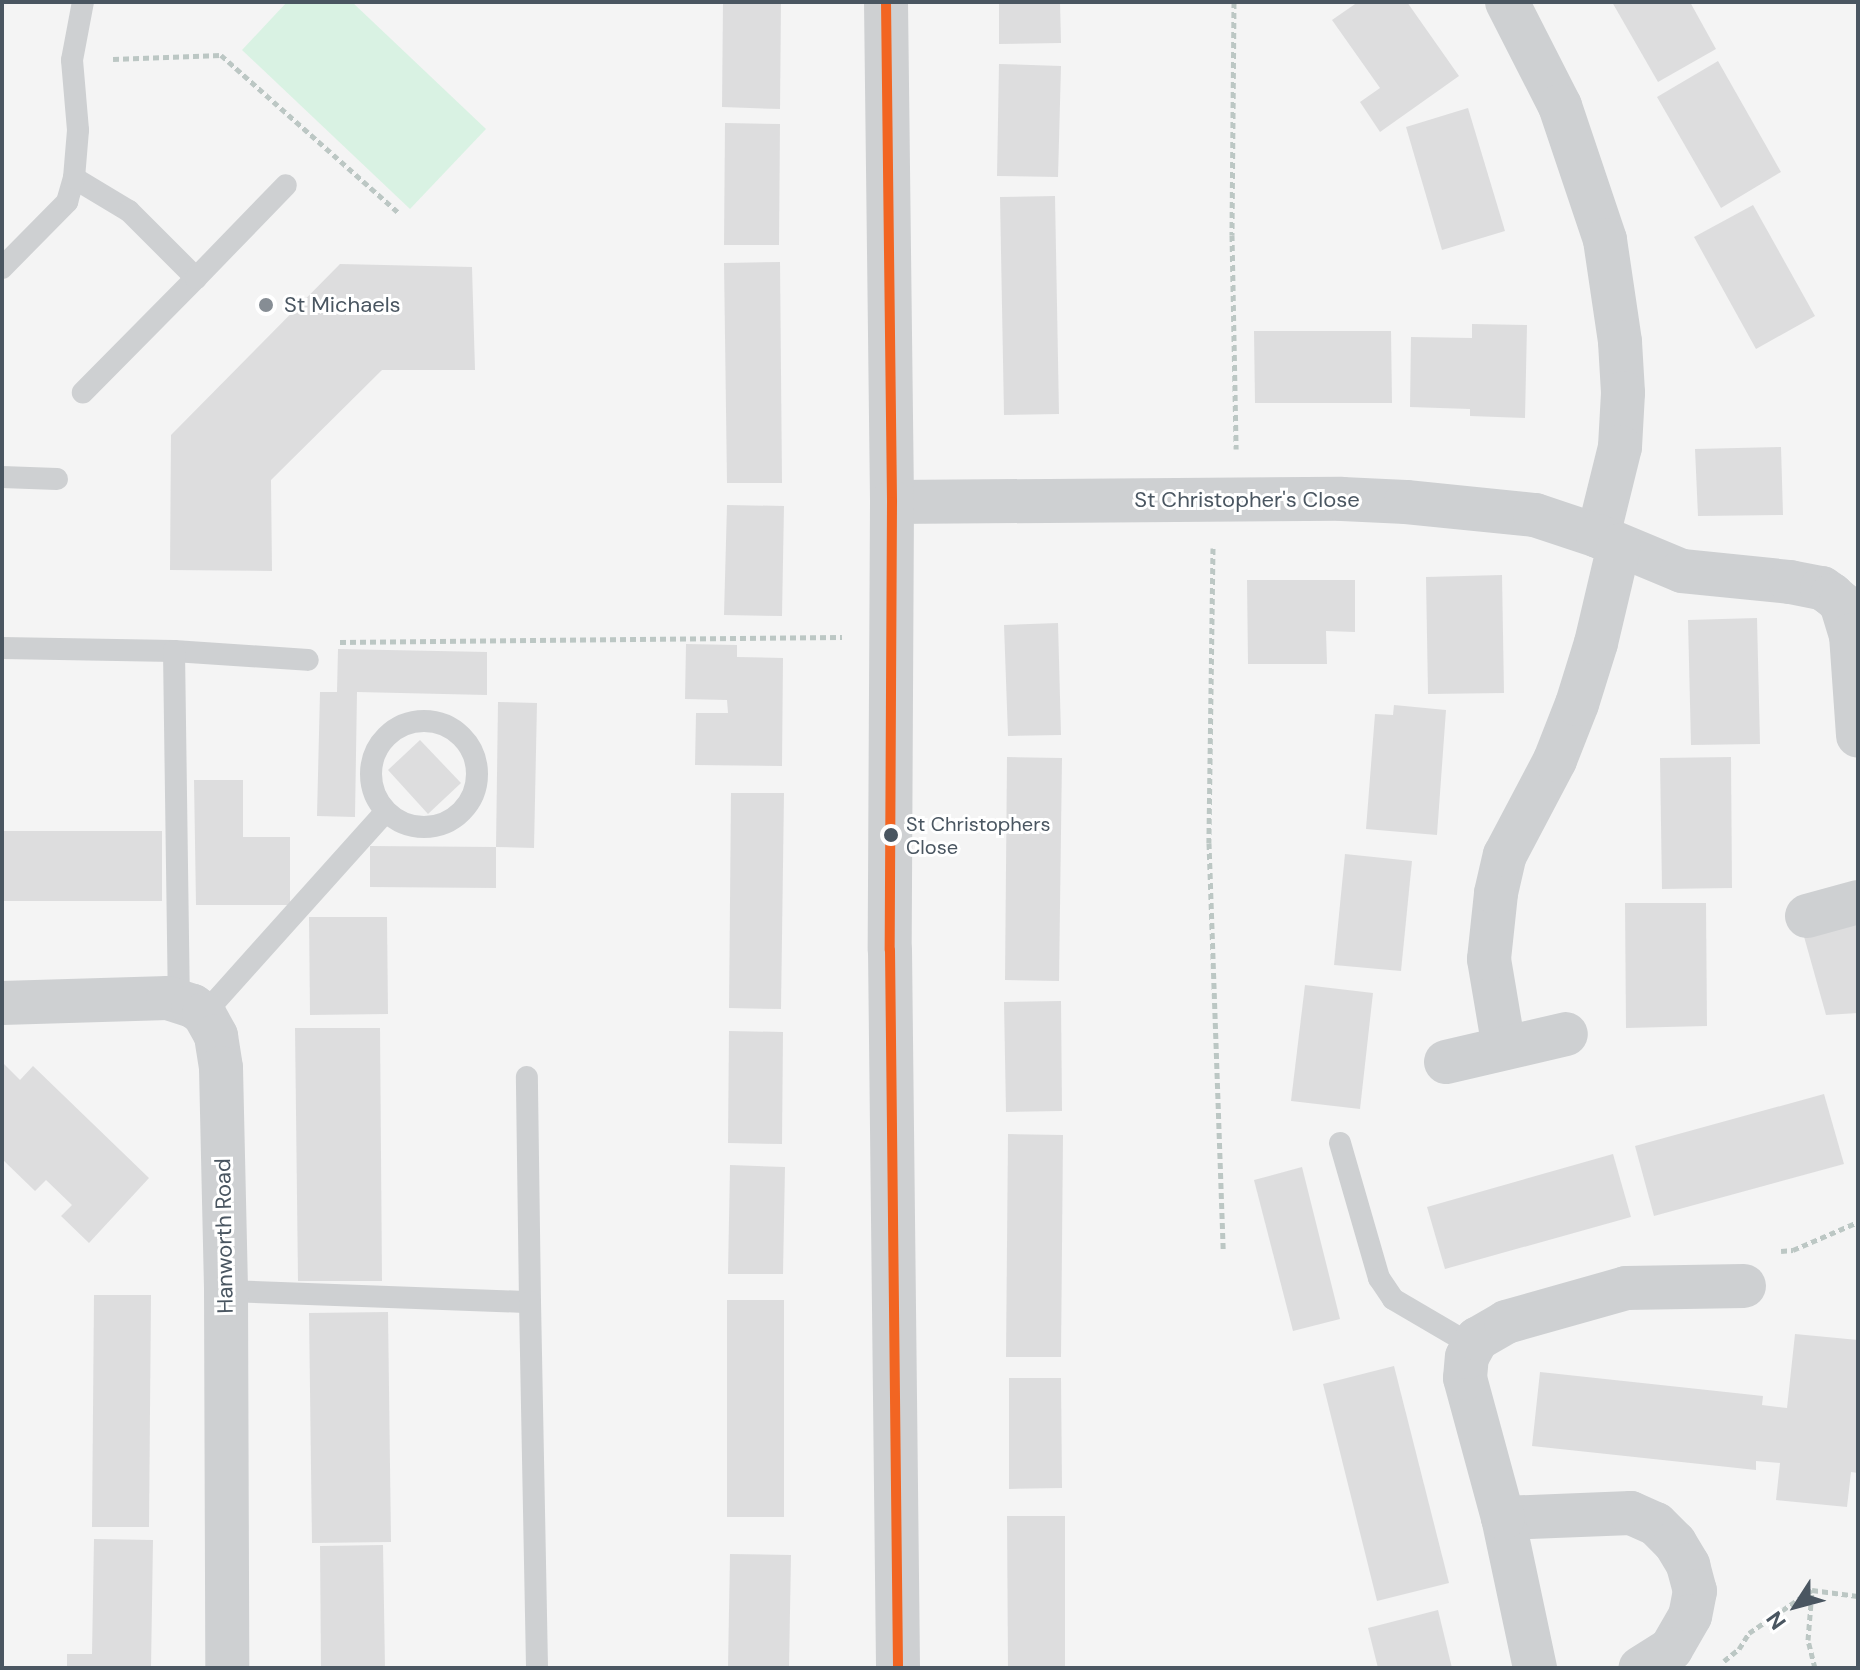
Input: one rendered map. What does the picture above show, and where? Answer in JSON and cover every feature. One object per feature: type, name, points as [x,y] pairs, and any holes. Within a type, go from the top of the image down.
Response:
[{"type":"street","points":[[886,2],[892,502],[890,950],[898,1668]]},
{"type":"street","points":[[1504,1048],[1489,959],[1496,893],[1505,855],[1555,760],[1596,643],[1620,447],[1623,393],[1620,342],[1605,240],[1560,106],[1507,2]]},
{"type":"street","name":"St Christopher's Close","points":[[892,502],[1226,499],[1419,503],[1535,515],[1682,571],[1822,588],[1841,603],[1851,635],[1858,736]]},
{"type":"street","points":[[1807,916],[1858,902]]},
{"type":"street","points":[[2,1003],[168,998],[192,1008]]},
{"type":"street","name":"Hanworth Road","points":[[192,1008],[216,1036],[221,1068],[226,1291],[227,1668]]},
{"type":"street","points":[[1446,1062],[1566,1034]]},
{"type":"street","points":[[1535,1668],[1503,1518],[1465,1378],[1467,1357],[1473,1346],[1489,1330],[1506,1322],[1626,1288],[1744,1286]]},
{"type":"street","points":[[1503,1518],[1631,1513],[1656,1524],[1675,1543],[1688,1565],[1695,1591],[1690,1616],[1671,1649],[1640,1668]]},
{"type":"lane","points":[[2,268],[67,202],[74,178],[78,130],[72,60],[83,2]]},
{"type":"lane","points":[[74,178],[129,211],[196,278]]},
{"type":"lane","points":[[83,392],[286,185]]},
{"type":"lane","points":[[2,477],[57,479]]},
{"type":"lane","points":[[2,648],[174,651],[308,660]]},
{"type":"lane","points":[[174,651],[192,1008]]},
{"type":"lane","points":[[422,720],[440,722],[468,743],[475,759],[477,777],[474,794],[464,809],[451,820],[425,827],[399,822],[385,812],[370,780],[378,746],[389,733],[405,724],[422,720]]},
{"type":"lane","points":[[192,1008],[385,812]]},
{"type":"lane","points":[[527,1077],[537,1668]]},
{"type":"lane","points":[[1340,1143],[1379,1278],[1393,1299],[1473,1346]]},
{"type":"lane","points":[[226,1291],[530,1302]]},
{"type":"path","points":[[1223,1251],[1209,843],[1226,499],[1234,2]]},
{"type":"path","points":[[72,60],[221,55],[398,212]]},
{"type":"path","points":[[329,642],[848,637],[891,633]]},
{"type":"path","points":[[1744,1286],[1760,1253],[1793,1250],[1858,1222]]},
{"type":"path","points":[[1717,1664],[1739,1649],[1749,1633],[1812,1590],[1858,1596]]},
{"type":"path","points":[[1812,1590],[1808,1640],[1815,1668]]},
{"type":"green space","points":[[287,2],[352,2],[486,129],[410,209],[242,50]]},
{"type":"building","points":[[723,2],[781,2],[780,109],[722,107]]},
{"type":"building","points":[[999,2],[1060,2],[1061,43],[999,44]]},
{"type":"building","points":[[1358,2],[1407,2],[1459,76],[1380,132],[1360,102],[1380,88],[1332,20]]},
{"type":"building","points":[[1612,2],[1690,2],[1716,49],[1658,82]]},
{"type":"building","points":[[1718,61],[1781,172],[1721,208],[1657,97]]},
{"type":"building","points":[[999,64],[1061,66],[1058,177],[997,176]]},
{"type":"building","points":[[1468,108],[1505,231],[1442,250],[1406,127]]},
{"type":"building","points":[[725,123],[780,124],[779,245],[724,245]]},
{"type":"building","points":[[1055,196],[1059,414],[1004,415],[1000,197]]},
{"type":"building","points":[[1753,205],[1815,316],[1756,349],[1694,237]]},
{"type":"building","points":[[780,262],[782,483],[727,483],[724,263]]},
{"type":"building","points":[[340,264],[472,267],[475,370],[382,370],[271,480],[272,571],[170,570],[171,435]]},
{"type":"building","points":[[1472,324],[1527,325],[1525,418],[1470,416],[1470,409],[1410,407],[1411,337],[1472,338]]},
{"type":"building","points":[[1254,331],[1391,331],[1392,403],[1255,403]]},
{"type":"building","points":[[1781,447],[1783,515],[1698,516],[1695,449]]},
{"type":"building","points":[[727,505],[784,506],[782,616],[724,615]]},
{"type":"building","points":[[1502,575],[1504,693],[1428,694],[1426,577]]},
{"type":"building","points":[[1247,580],[1355,580],[1355,632],[1326,631],[1327,664],[1248,664]]},
{"type":"building","points":[[1757,618],[1760,744],[1691,745],[1688,620]]},
{"type":"building","points":[[1058,623],[1061,735],[1008,736],[1004,625]]},
{"type":"building","points":[[686,644],[737,645],[737,657],[783,658],[782,766],[695,765],[696,713],[728,713],[727,700],[685,699]]},
{"type":"building","points":[[338,649],[487,652],[487,695],[357,692],[355,817],[317,816],[320,692],[337,692]]},
{"type":"building","points":[[498,702],[537,703],[534,848],[496,847]]},
{"type":"building","points":[[1394,705],[1446,710],[1437,835],[1366,829],[1375,714],[1393,715]]},
{"type":"building","points":[[420,740],[461,783],[428,814],[388,770]]},
{"type":"building","points":[[1007,757],[1062,758],[1059,981],[1005,980]]},
{"type":"building","points":[[1731,757],[1732,888],[1662,889],[1660,758]]},
{"type":"building","points":[[194,780],[243,780],[243,837],[290,837],[290,905],[196,905]]},
{"type":"building","points":[[731,793],[784,793],[781,1009],[729,1008]]},
{"type":"building","points":[[2,831],[162,831],[162,901],[2,901]]},
{"type":"building","points":[[370,846],[496,847],[496,888],[370,887]]},
{"type":"building","points":[[1345,854],[1412,861],[1401,971],[1334,965]]},
{"type":"building","points":[[1625,903],[1706,903],[1707,1026],[1626,1028]]},
{"type":"building","points":[[309,917],[387,917],[388,1014],[310,1015]]},
{"type":"building","points":[[1858,921],[1858,1013],[1826,1015],[1803,933]]},
{"type":"building","points":[[1305,985],[1373,993],[1360,1109],[1291,1101]]},
{"type":"building","points":[[1061,1001],[1062,1111],[1006,1112],[1004,1002]]},
{"type":"building","points":[[295,1028],[380,1028],[382,1281],[298,1281]]},
{"type":"building","points":[[729,1031],[783,1032],[782,1144],[728,1143]]},
{"type":"building","points":[[2,1062],[20,1080],[33,1066],[149,1178],[89,1243],[61,1216],[72,1205],[46,1180],[35,1191],[2,1159]]},
{"type":"building","points":[[1824,1094],[1844,1164],[1654,1216],[1635,1146]]},
{"type":"building","points":[[1008,1134],[1063,1135],[1061,1357],[1006,1357]]},
{"type":"building","points":[[1613,1154],[1631,1217],[1445,1269],[1427,1207]]},
{"type":"building","points":[[730,1165],[785,1167],[783,1274],[728,1274]]},
{"type":"building","points":[[1302,1167],[1340,1319],[1293,1331],[1254,1180]]},
{"type":"building","points":[[94,1295],[151,1295],[149,1527],[92,1527]]},
{"type":"building","points":[[727,1300],[784,1300],[784,1517],[727,1517]]},
{"type":"building","points":[[388,1312],[391,1542],[312,1543],[309,1313]]},
{"type":"building","points":[[1795,1334],[1858,1340],[1858,1473],[1851,1472],[1847,1507],[1776,1500],[1780,1463],[1756,1461],[1756,1470],[1532,1446],[1540,1372],[1763,1396],[1762,1405],[1787,1408]]},
{"type":"building","points":[[1394,1366],[1449,1583],[1377,1601],[1323,1384]]},
{"type":"building","points":[[1009,1378],[1061,1378],[1062,1488],[1009,1489]]},
{"type":"building","points":[[1007,1516],[1065,1516],[1065,1668],[1008,1668]]},
{"type":"building","points":[[94,1539],[153,1540],[151,1668],[67,1668],[67,1654],[92,1654]]},
{"type":"building","points":[[383,1545],[385,1668],[321,1668],[320,1546]]},
{"type":"building","points":[[730,1554],[791,1555],[789,1668],[728,1668]]},
{"type":"building","points":[[1438,1610],[1452,1668],[1378,1668],[1368,1628]]},
{"type":"transit line","points":[[886,2],[892,502],[890,950],[898,1668]]},
{"type":"place","name":"St Michaels","points":[[266,305]]},
{"type":"place","name":"St Christophers Close","points":[[891,835]]}]
